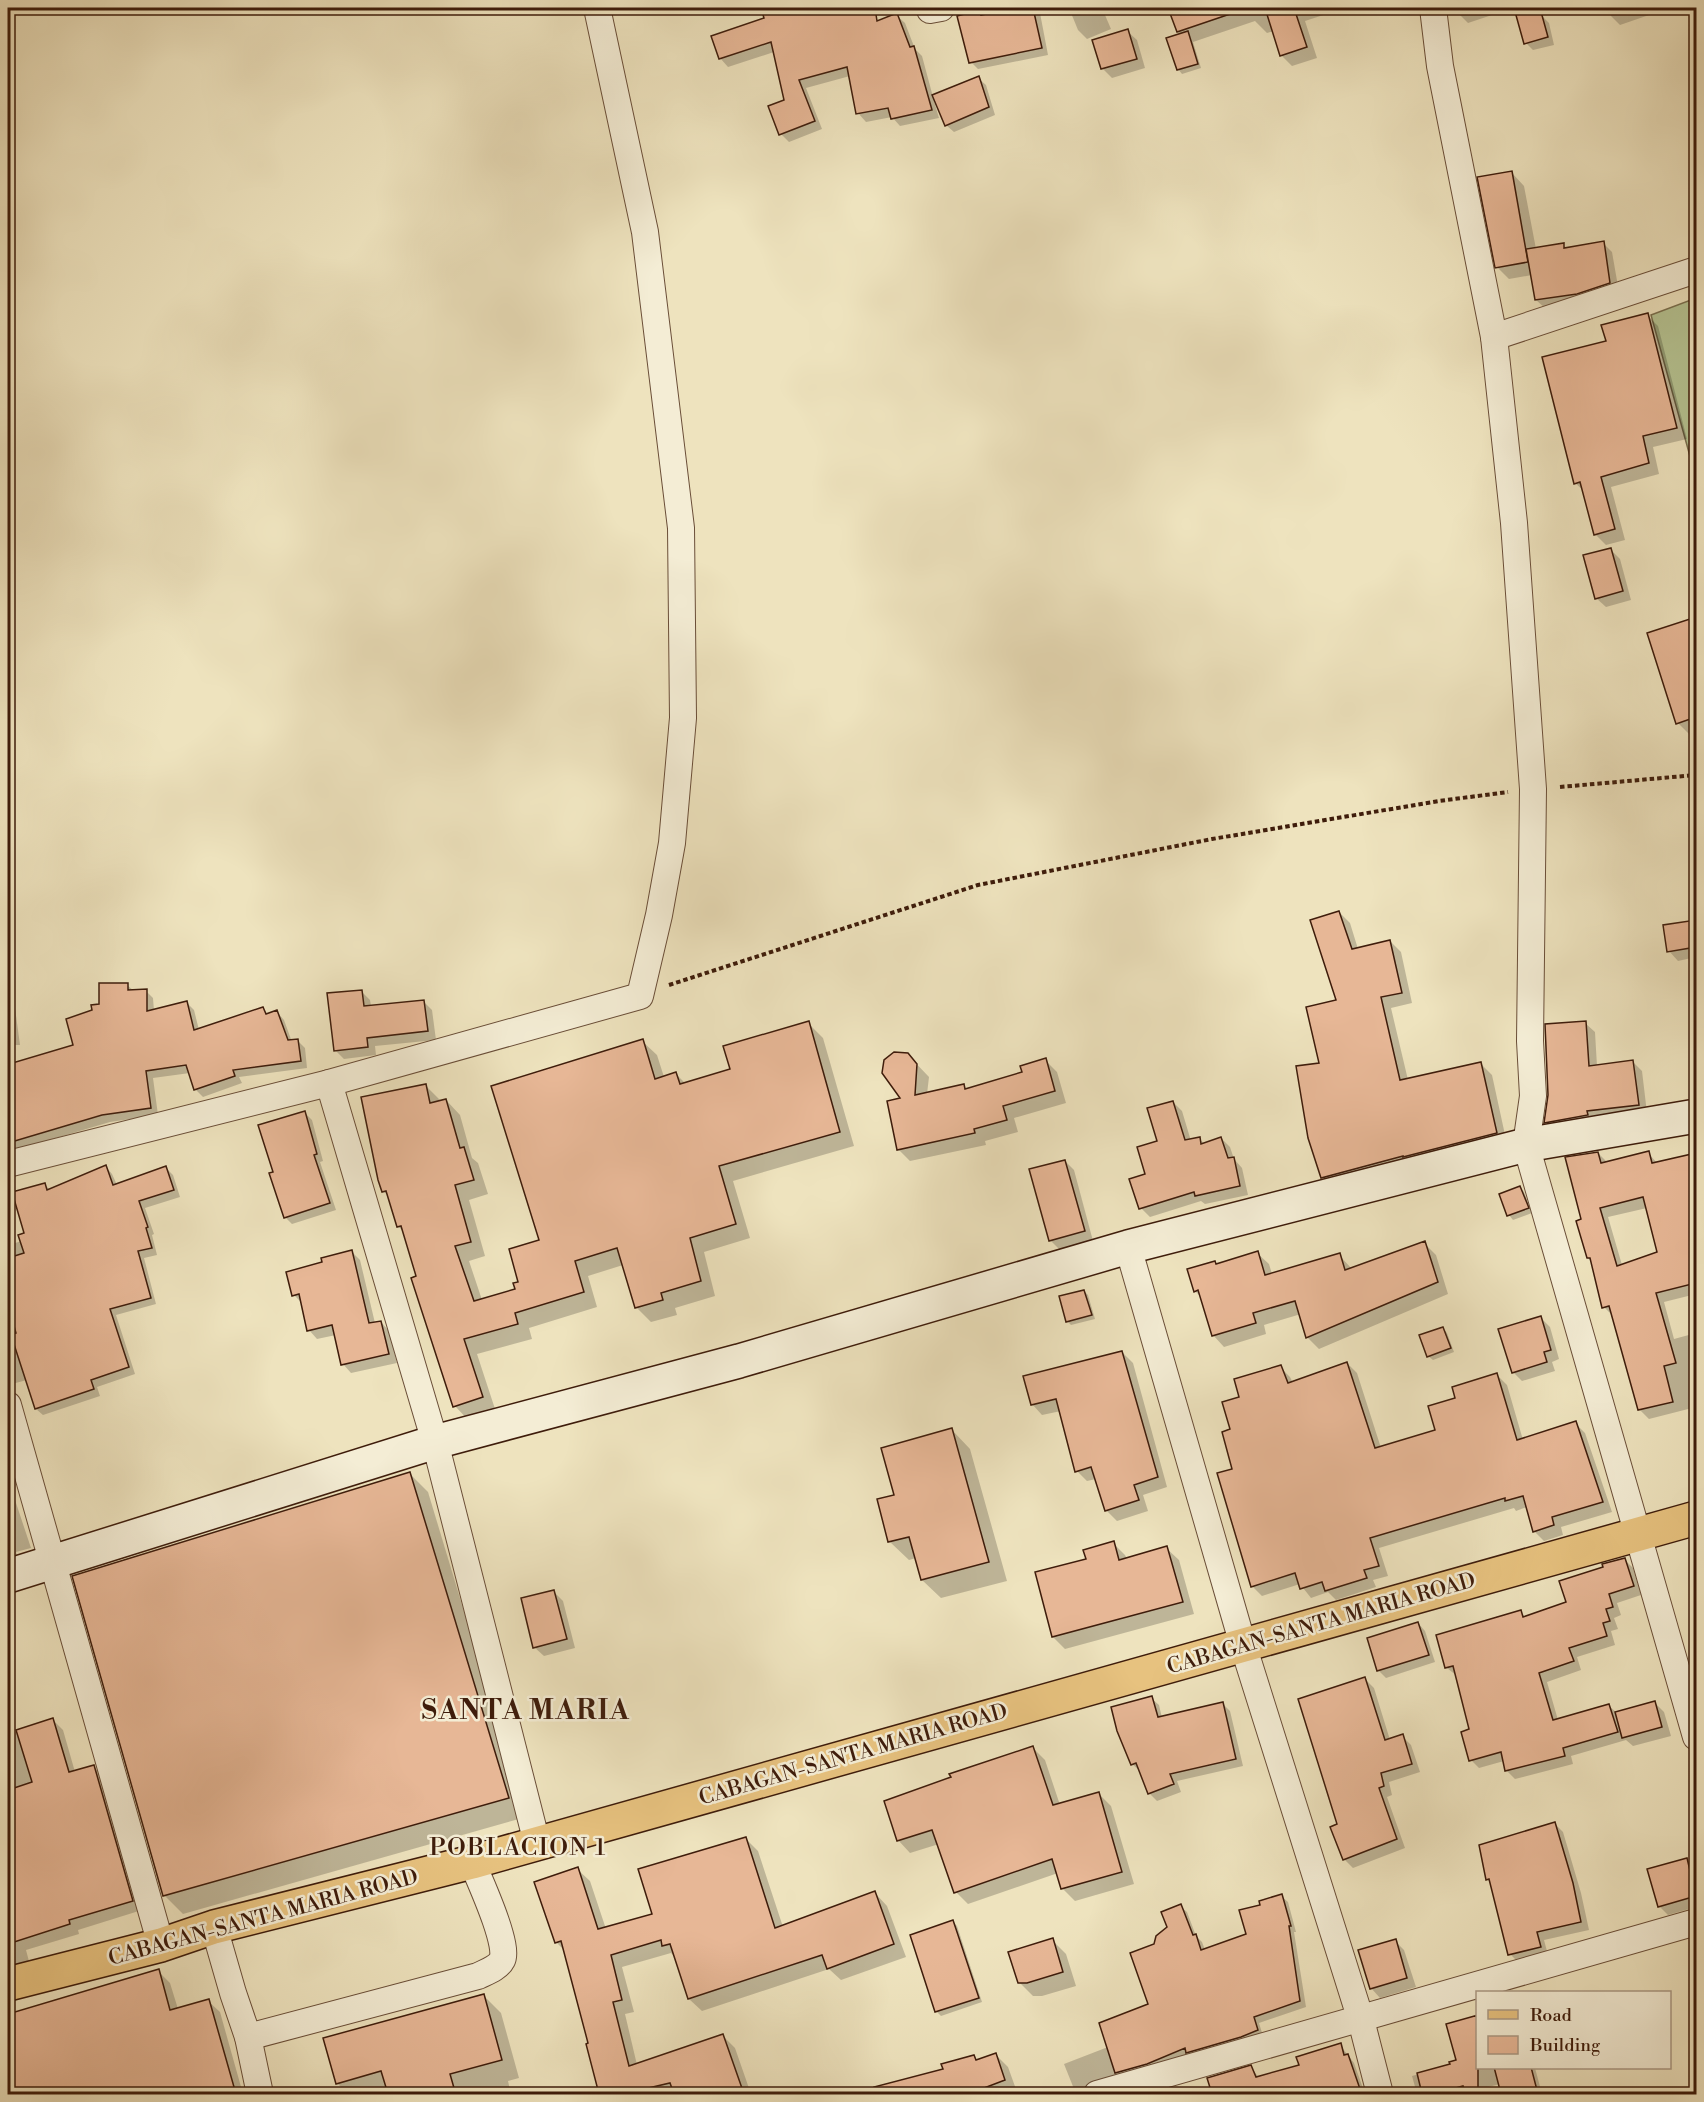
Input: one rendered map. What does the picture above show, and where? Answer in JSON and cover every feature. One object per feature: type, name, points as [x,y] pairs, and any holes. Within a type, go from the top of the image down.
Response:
[{"type":"main road","name":"CABAGAN-SANTA MARIA ROAD","points":[[8,1984],[161,1945],[214,1927],[472,1862],[1696,1518]]},
{"type":"street","points":[[8,1164],[329,1083],[640,996],[673,832],[683,718],[681,528],[645,232],[597,8]]},
{"type":"street","points":[[1433,8],[1440,66],[1494,337],[1514,523],[1533,789],[1530,1041],[1533,1096],[1526,1145],[1696,1737]]},
{"type":"street","points":[[1494,337],[1696,270]]},
{"type":"street","points":[[329,1083],[435,1442],[537,1843]]},
{"type":"street","points":[[8,1576],[435,1442],[739,1361],[1128,1247],[1526,1145],[1696,1116]]},
{"type":"street","points":[[1128,1247],[1243,1645],[1361,2020],[1380,2094]]},
{"type":"street","points":[[8,1405],[161,1945]]},
{"type":"street","points":[[248,2037],[478,1976],[501,1962],[504,1956],[503,1940],[472,1862]]},
{"type":"street","points":[[1096,2094],[1696,1923]]},
{"type":"street","points":[[214,1927],[248,2037],[260,2094]]},
{"type":"path","points":[[640,996],[978,885],[1246,833],[1438,801],[1533,789],[1696,775]]},
{"type":"green space","points":[[1696,298],[1696,478],[1651,315]]},
{"type":"building","points":[[761,8],[875,8],[877,21],[897,13],[910,47],[914,46],[932,110],[891,119],[888,108],[856,114],[847,67],[799,80],[815,121],[779,135],[768,106],[784,100],[771,42],[719,59],[711,36],[764,18]]},
{"type":"building","points":[[1015,8],[1033,8],[1042,48],[969,63],[957,16],[980,10],[981,15]]},
{"type":"building","points":[[1168,8],[1238,8],[1239,11],[1177,32]]},
{"type":"building","points":[[1265,8],[1294,8],[1307,47],[1280,56]]},
{"type":"building","points":[[1514,8],[1540,8],[1548,37],[1524,44]]},
{"type":"building","points":[[1128,29],[1137,59],[1101,69],[1092,40]]},
{"type":"building","points":[[1188,31],[1198,64],[1177,70],[1166,38]]},
{"type":"building","points":[[979,76],[989,107],[945,126],[932,95]]},
{"type":"building","points":[[1512,171],[1528,262],[1495,268],[1477,177]]},
{"type":"building","points":[[1604,241],[1610,283],[1577,294],[1535,300],[1526,249],[1564,243],[1564,248]]},
{"type":"building","points":[[1648,313],[1677,428],[1643,436],[1649,463],[1601,477],[1615,529],[1594,535],[1580,482],[1574,484],[1542,357],[1606,341],[1601,325]]},
{"type":"building","points":[[1611,548],[1623,591],[1595,599],[1583,555]]},
{"type":"building","points":[[1696,617],[1696,717],[1676,724],[1647,633]]},
{"type":"building","points":[[1339,911],[1352,949],[1390,940],[1402,993],[1381,997],[1400,1080],[1481,1062],[1497,1133],[1321,1178],[1308,1138],[1296,1066],[1319,1063],[1306,1007],[1336,1000],[1310,920]]},
{"type":"building","points":[[1696,920],[1696,947],[1667,952],[1663,925]]},
{"type":"building","points":[[99,983],[128,983],[128,990],[147,989],[147,1011],[187,1001],[194,1030],[263,1007],[266,1014],[277,1010],[288,1040],[298,1039],[301,1061],[233,1070],[235,1076],[194,1090],[186,1065],[146,1071],[151,1108],[102,1115],[8,1143],[8,1085],[12,1084],[9,1064],[73,1045],[66,1019],[92,1010],[91,1005],[99,1004]]},
{"type":"building","points":[[362,990],[364,1006],[424,1000],[428,1031],[367,1038],[368,1047],[334,1051],[327,993]]},
{"type":"building","points":[[809,1021],[840,1132],[719,1166],[736,1224],[690,1238],[701,1281],[661,1293],[663,1300],[635,1308],[617,1248],[575,1261],[584,1292],[515,1313],[518,1324],[464,1339],[483,1397],[453,1407],[411,1278],[416,1276],[401,1226],[397,1227],[386,1191],[382,1192],[378,1180],[361,1097],[426,1084],[430,1103],[446,1099],[460,1148],[464,1147],[474,1180],[455,1185],[471,1242],[455,1246],[474,1301],[515,1289],[513,1283],[518,1282],[509,1249],[539,1240],[491,1086],[643,1039],[655,1079],[676,1072],[680,1084],[730,1069],[723,1046]]},
{"type":"building","points":[[1586,1021],[1589,1066],[1633,1060],[1639,1105],[1587,1111],[1588,1115],[1544,1123],[1548,1095],[1545,1024]]},
{"type":"building","points":[[894,1052],[908,1053],[917,1064],[915,1095],[964,1084],[965,1089],[1022,1072],[1020,1066],[1046,1058],[1055,1091],[1003,1106],[1007,1120],[974,1129],[975,1133],[897,1150],[887,1101],[900,1098],[882,1073],[884,1060]]},
{"type":"building","points":[[1173,1101],[1185,1140],[1200,1137],[1201,1144],[1221,1137],[1228,1158],[1234,1157],[1240,1186],[1195,1196],[1194,1192],[1139,1209],[1129,1179],[1145,1174],[1137,1147],[1157,1141],[1147,1108]]},
{"type":"building","points":[[305,1111],[317,1154],[314,1155],[330,1203],[284,1218],[269,1173],[273,1172],[258,1125]]},
{"type":"building","points":[[1649,1151],[1652,1163],[1696,1153],[1696,1283],[1656,1293],[1676,1363],[1664,1366],[1673,1402],[1638,1410],[1609,1306],[1602,1308],[1590,1258],[1587,1258],[1576,1221],[1581,1219],[1565,1157],[1598,1152],[1601,1163]],"holes":[[[1643,1197],[1657,1252],[1617,1266],[1600,1208]]]},
{"type":"building","points":[[1065,1160],[1085,1231],[1049,1241],[1029,1169]]},
{"type":"building","points":[[106,1165],[113,1185],[166,1166],[174,1190],[139,1201],[152,1248],[138,1251],[151,1298],[110,1309],[129,1367],[91,1380],[94,1389],[35,1409],[11,1335],[16,1333],[8,1305],[8,1258],[24,1253],[18,1235],[24,1233],[12,1192],[45,1183],[47,1190]]},
{"type":"building","points":[[1520,1186],[1529,1208],[1507,1216],[1499,1194]]},
{"type":"building","points":[[1425,1241],[1438,1282],[1306,1338],[1295,1301],[1253,1313],[1256,1323],[1212,1336],[1198,1290],[1194,1292],[1187,1269],[1215,1261],[1216,1264],[1258,1251],[1265,1275],[1340,1253],[1345,1270]]},
{"type":"building","points":[[352,1250],[369,1323],[381,1321],[389,1354],[341,1365],[332,1325],[307,1331],[299,1294],[292,1296],[286,1272],[322,1262],[321,1258]]},
{"type":"building","points":[[1084,1290],[1092,1315],[1066,1322],[1059,1296]]},
{"type":"building","points":[[1541,1316],[1551,1350],[1544,1352],[1547,1362],[1512,1373],[1498,1329]]},
{"type":"building","points":[[1443,1327],[1451,1348],[1427,1357],[1419,1335]]},
{"type":"building","points":[[1122,1351],[1158,1477],[1134,1485],[1139,1500],[1105,1511],[1091,1467],[1075,1472],[1056,1399],[1031,1405],[1023,1376]]},
{"type":"building","points":[[1347,1362],[1375,1448],[1435,1430],[1428,1406],[1455,1398],[1452,1387],[1497,1373],[1517,1440],[1576,1421],[1603,1502],[1552,1517],[1554,1525],[1533,1532],[1523,1496],[1505,1501],[1505,1498],[1370,1538],[1379,1566],[1364,1570],[1367,1578],[1325,1591],[1322,1582],[1300,1589],[1295,1573],[1251,1587],[1217,1473],[1232,1469],[1222,1432],[1230,1429],[1222,1402],[1239,1397],[1234,1379],[1281,1365],[1288,1383]]},
{"type":"building","points":[[952,1428],[989,1562],[921,1580],[909,1537],[888,1542],[877,1499],[894,1495],[881,1448]]},
{"type":"building","points":[[410,1472],[509,1798],[163,1896],[72,1576]]},
{"type":"building","points":[[1114,1541],[1119,1560],[1167,1546],[1183,1602],[1052,1637],[1035,1572],[1086,1559],[1083,1550]]},
{"type":"building","points":[[1625,1558],[1634,1586],[1609,1594],[1613,1607],[1606,1609],[1610,1621],[1603,1623],[1607,1636],[1569,1648],[1574,1661],[1539,1673],[1553,1720],[1609,1704],[1618,1732],[1563,1748],[1565,1756],[1505,1771],[1501,1752],[1469,1761],[1461,1732],[1469,1729],[1453,1666],[1445,1668],[1436,1635],[1521,1610],[1523,1617],[1566,1602],[1559,1581],[1603,1567],[1602,1564]]},
{"type":"building","points":[[554,1590],[567,1639],[533,1648],[521,1598]]},
{"type":"building","points":[[1418,1622],[1429,1655],[1377,1671],[1367,1638]]},
{"type":"building","points":[[1365,1677],[1385,1740],[1403,1734],[1412,1764],[1381,1773],[1384,1786],[1379,1788],[1397,1839],[1343,1860],[1330,1827],[1337,1824],[1298,1699]]},
{"type":"building","points":[[1152,1696],[1158,1717],[1223,1702],[1236,1759],[1170,1774],[1174,1784],[1148,1794],[1136,1763],[1131,1765],[1117,1731],[1111,1707]]},
{"type":"building","points":[[1655,1701],[1662,1727],[1622,1738],[1615,1712]]},
{"type":"building","points":[[53,1718],[69,1772],[94,1765],[133,1901],[69,1920],[70,1924],[8,1944],[8,1790],[32,1782],[16,1730]]},
{"type":"building","points":[[1033,1746],[1053,1805],[1099,1792],[1122,1872],[1061,1889],[1052,1859],[954,1893],[932,1830],[897,1841],[884,1801],[951,1777],[949,1774]]},
{"type":"building","points":[[1555,1822],[1573,1883],[1581,1922],[1537,1932],[1541,1947],[1508,1955],[1489,1879],[1486,1880],[1479,1845]]},
{"type":"building","points":[[746,1837],[775,1928],[875,1891],[894,1944],[827,1969],[822,1955],[688,1999],[670,1944],[662,1946],[661,1940],[611,1955],[622,2000],[613,2002],[629,2066],[723,2034],[744,2094],[674,2094],[670,2083],[623,2094],[599,2094],[561,1941],[555,1943],[534,1882],[578,1867],[598,1929],[652,1914],[638,1869]]},
{"type":"building","points":[[1687,1858],[1696,1896],[1658,1907],[1647,1869]]},
{"type":"building","points":[[1282,1894],[1291,1926],[1289,1926],[1300,2001],[1254,2017],[1258,2030],[1241,2037],[1186,2053],[1185,2048],[1147,2064],[1115,2073],[1099,2023],[1148,2004],[1130,1953],[1154,1944],[1156,1936],[1167,1927],[1161,1912],[1181,1904],[1201,1950],[1246,1934],[1239,1910],[1260,1905],[1259,1901]]},
{"type":"building","points":[[953,1920],[979,1998],[935,2012],[910,1935]]},
{"type":"building","points":[[1053,1938],[1063,1972],[1027,1983],[1018,1983],[1008,1952]]},
{"type":"building","points":[[1396,1939],[1407,1978],[1370,1989],[1358,1950]]},
{"type":"building","points":[[159,1969],[170,2010],[209,1999],[236,2094],[8,2094],[8,2014]]},
{"type":"building","points":[[484,1994],[502,2060],[450,2074],[454,2088],[428,2094],[388,2094],[381,2071],[336,2084],[323,2038]]},
{"type":"building","points":[[1476,2016],[1478,2094],[1466,2094],[1463,2086],[1452,2089],[1453,2094],[1422,2094],[1417,2073],[1450,2064],[1449,2062],[1456,2060],[1446,2024]]},
{"type":"building","points":[[1341,2043],[1344,2055],[1348,2054],[1360,2089],[1346,2094],[1212,2094],[1207,2078],[1251,2065],[1256,2077],[1299,2065],[1296,2057]]},
{"type":"building","points":[[996,2053],[1005,2080],[984,2088],[985,2094],[875,2094],[874,2087],[943,2069],[941,2064],[974,2055],[976,2060]]},
{"type":"building","points":[[1495,2069],[1532,2069],[1538,2094],[1501,2094]]},
{"type":"district","name":"SANTA MARIA","points":[[526,1710]]},
{"type":"district","name":"POBLACION 1","points":[[518,1847]]}]
